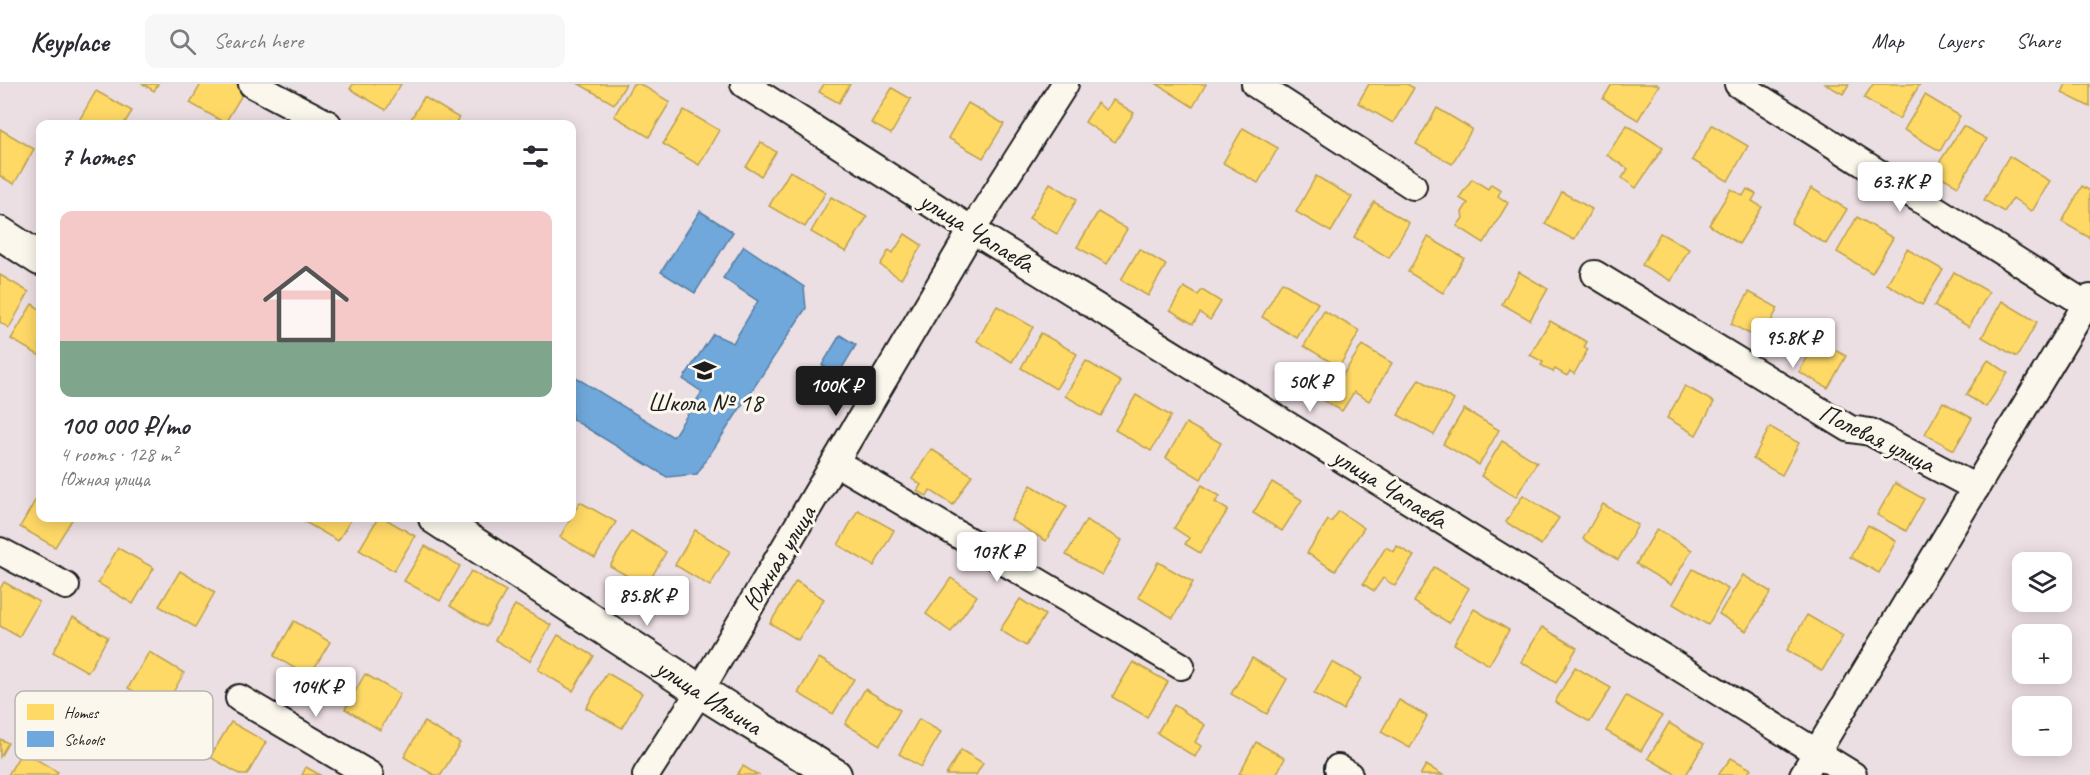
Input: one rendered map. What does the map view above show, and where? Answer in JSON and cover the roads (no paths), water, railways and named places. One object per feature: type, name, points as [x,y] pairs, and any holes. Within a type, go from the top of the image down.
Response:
[{"type":"main road","points":[[0,233],[36,257]]},
{"type":"main road","name":"улица Ильича","points":[[441,522],[700,691],[835,775]]},
{"type":"street","points":[[252,84],[320,120]]},
{"type":"street","name":"улица Чапаева","points":[[744,84],[972,230],[1853,775]]},
{"type":"street","name":"Южная улица","points":[[646,775],[700,691],[972,230],[1065,84]]},
{"type":"street","points":[[1255,84],[1413,186]]},
{"type":"street","points":[[1738,84],[2089,303],[1803,775]]},
{"type":"street","name":"Полевая улица","points":[[1595,274],[1850,429],[1870,432],[1976,488]]},
{"type":"street","points":[[835,462],[1181,666]]},
{"type":"street","points":[[0,551],[66,586]]},
{"type":"street","points":[[239,698],[370,775]]},
{"type":"place","name":"Школа № 18","points":[[705,371]]}]
